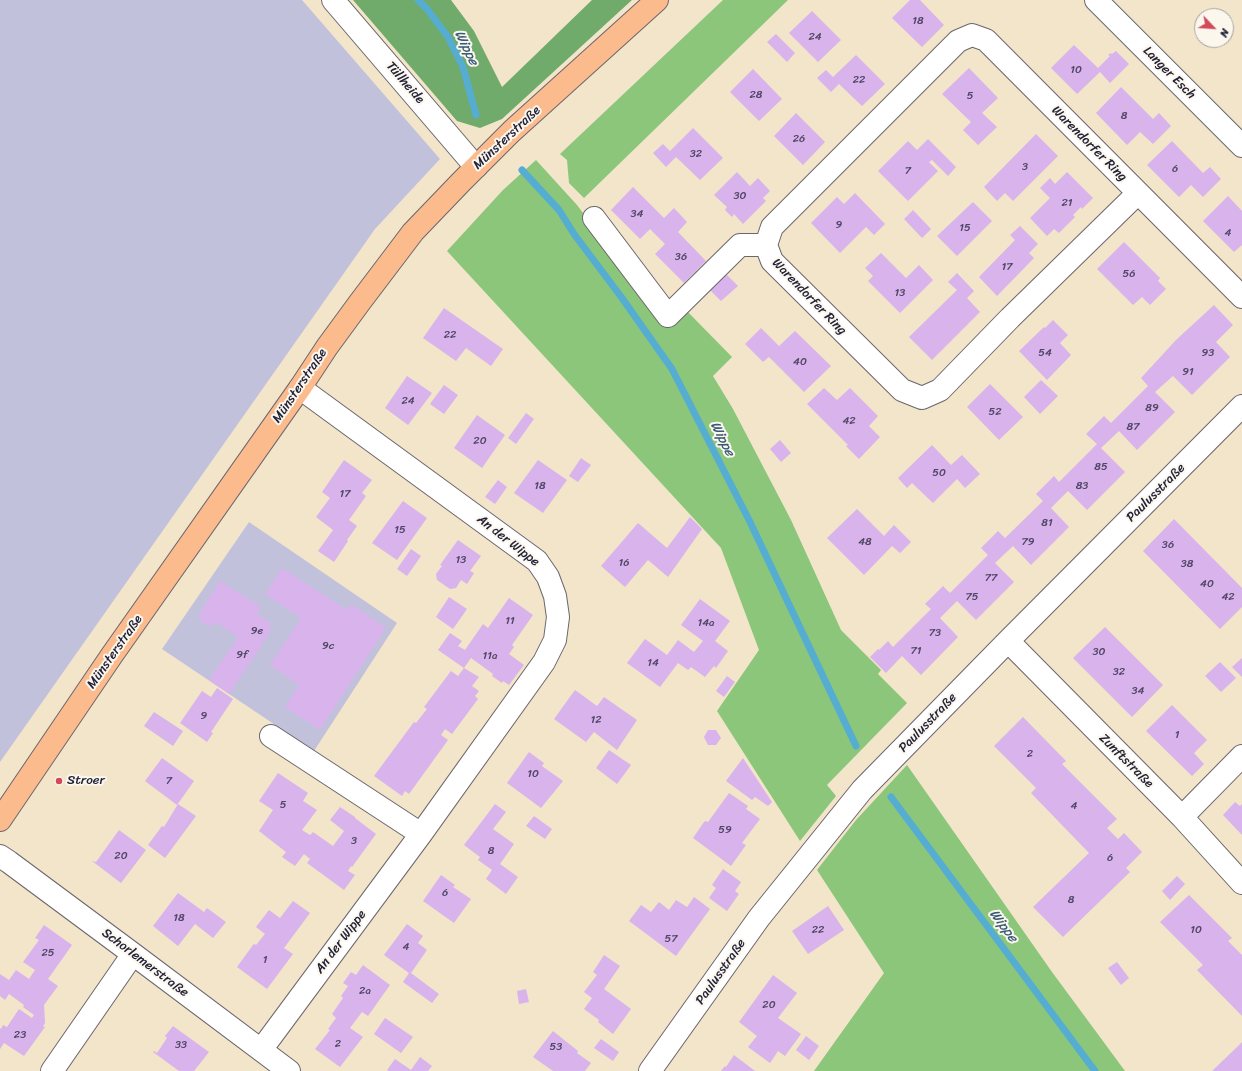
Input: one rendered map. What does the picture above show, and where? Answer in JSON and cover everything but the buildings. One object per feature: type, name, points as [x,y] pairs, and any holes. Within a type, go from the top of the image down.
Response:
[{"type":"main road","name":"Münsterstraße","points":[[0,820],[112,655],[300,388],[327,347],[413,232],[476,166],[657,0]]},
{"type":"street","name":"Tüllheide","points":[[333,0],[476,166]]},
{"type":"street","name":"Langer Esch","points":[[1096,0],[1242,146]]},
{"type":"street","name":"Warendorfer Ring","points":[[1138,193],[1010,318],[940,390],[922,398],[902,390],[772,261],[766,245],[772,227],[958,40],[972,35],[986,40],[1242,297]]},
{"type":"street","points":[[594,218],[668,316],[740,245],[766,245]]},
{"type":"street","name":"An der Wippe","points":[[261,1050],[421,834],[544,662],[554,640],[558,617],[555,596],[548,577],[537,561],[300,388]]},
{"type":"street","name":"Paulusstraße","points":[[650,1071],[759,918],[862,790],[1242,406]]},
{"type":"street","name":"Zunftstraße","points":[[1008,641],[1182,817],[1242,882]]},
{"type":"street","points":[[271,736],[421,834]]},
{"type":"street","points":[[1182,817],[1242,756]]},
{"type":"street","name":"Schorlemerstraße","points":[[0,856],[288,1071]]},
{"type":"street","points":[[52,1071],[133,954]]},
{"type":"shaded area","points":[[0,0],[302,0],[440,159],[375,229],[0,762]]},
{"type":"shaded area","points":[[249,522],[397,623],[314,751],[162,649]]},
{"type":"green space","points":[[353,0],[451,0],[474,31],[502,87],[592,0],[632,0],[502,119],[480,128],[457,121]]},
{"type":"green space","points":[[723,0],[788,0],[584,198],[569,183],[567,160],[560,154]]},
{"type":"green space","points":[[536,160],[577,205],[667,325],[684,308],[732,357],[713,376],[733,409],[791,520],[841,630],[881,670],[878,674],[907,703],[827,785],[836,796],[800,841],[717,711],[759,650],[721,548],[447,251],[503,190]]},
{"type":"green space","points":[[907,765],[1052,972],[1125,1071],[814,1071],[884,973],[817,870],[856,820]]},
{"type":"waterway","name":"Wippe","points":[[418,0],[427,9],[448,37],[463,67],[476,115]]},
{"type":"waterway","name":"Wippe","points":[[522,170],[559,210],[574,234],[622,298],[672,369],[750,522],[856,746]]},
{"type":"waterway","name":"Wippe","points":[[891,797],[1095,1071]]},
{"type":"place","name":"Stroer","points":[[59,781]]}]
